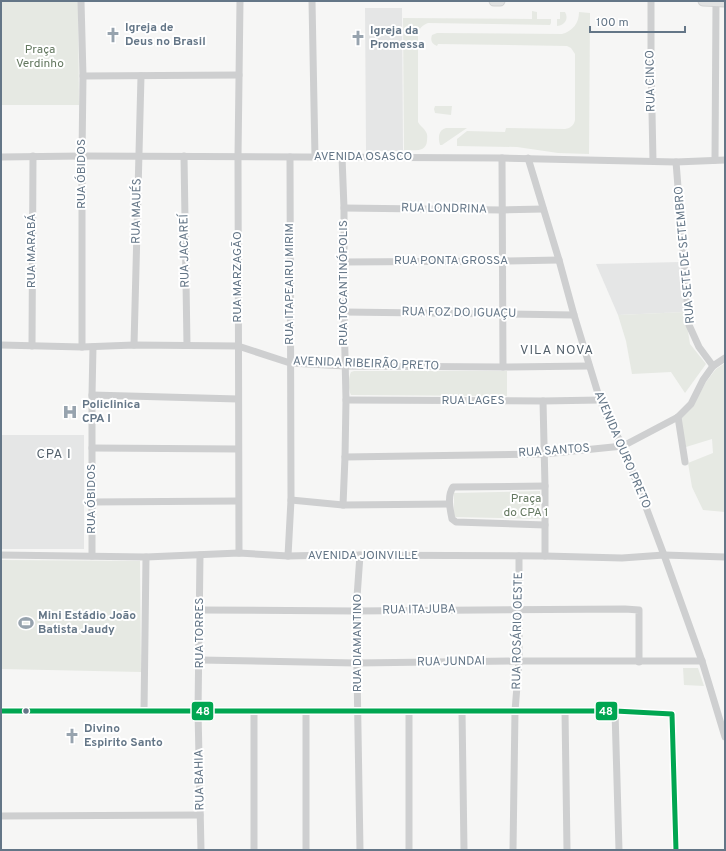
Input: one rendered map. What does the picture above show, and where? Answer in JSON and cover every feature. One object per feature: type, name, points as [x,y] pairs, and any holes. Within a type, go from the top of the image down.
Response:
[{"type":"main road","points":[[494,1],[499,1]]},
{"type":"main road","points":[[703,1],[720,2]]},
{"type":"street","name":"RUA ÓBIDOS","points":[[81,1],[83,76],[82,347]]},
{"type":"street","name":"RUA MARZAGÃO","points":[[239,553],[238,156],[240,1]]},
{"type":"street","points":[[312,1],[315,157]]},
{"type":"street","name":"RUA CINCO","points":[[651,1],[653,161]]},
{"type":"street","points":[[715,160],[720,2]]},
{"type":"street","points":[[83,76],[239,75]]},
{"type":"street","name":"RUA MAUÉS","points":[[134,345],[141,76]]},
{"type":"street","name":"RUA MARABÁ","points":[[32,346],[33,156]]},
{"type":"street","name":"RUA JACAREÍ","points":[[184,156],[187,345]]},
{"type":"street","name":"AVENIDA OSASCO","points":[[1,157],[238,156],[528,158],[676,162],[725,160]]},
{"type":"street","name":"RUA ITAPEAIRU MIRIM","points":[[288,556],[291,500],[290,157]]},
{"type":"street","name":"RUA TOCANTINÓPOLIS","points":[[342,157],[346,400],[342,505]]},
{"type":"street","points":[[502,158],[503,367]]},
{"type":"street","name":"AVENIDA OURO PRETO","points":[[528,158],[600,400],[608,420],[623,446],[664,555],[702,661],[725,737]]},
{"type":"street","name":"RUA SETE DE SETEMBRO","points":[[676,162],[689,324],[699,347],[713,366]]},
{"type":"street","name":"RUA LONDRINA","points":[[344,208],[502,210],[543,209]]},
{"type":"street","name":"RUA PONTA GROSSA","points":[[344,262],[559,260]]},
{"type":"street","name":"RUA FOZ DO IGUAÇU","points":[[344,312],[574,315]]},
{"type":"street","name":"AVENIDA RIBEIRÃO PRETO","points":[[1,345],[82,347],[134,345],[238,346],[290,363],[345,366],[589,366]]},
{"type":"street","name":"RUA ÓBIDOS","points":[[92,556],[93,347]]},
{"type":"street","name":"RUA SANTOS","points":[[345,457],[544,454],[623,446],[678,418],[691,404],[703,380],[713,366],[725,358]]},
{"type":"street","points":[[92,394],[238,399]]},
{"type":"street","name":"RUA LAGES","points":[[346,400],[600,400]]},
{"type":"street","points":[[543,401],[545,556]]},
{"type":"street","points":[[678,418],[685,462]]},
{"type":"street","points":[[92,448],[238,449]]},
{"type":"street","points":[[545,486],[454,487],[450,491],[452,518],[456,522],[545,525]]},
{"type":"street","points":[[291,500],[342,505],[450,504]]},
{"type":"street","points":[[92,502],[238,501]]},
{"type":"street","name":"AVENIDA JOINVILLE","points":[[1,555],[146,556],[239,553],[288,556],[545,556],[622,558],[664,555],[725,557]]},
{"type":"street","name":"RUA TORRES","points":[[198,711],[200,660],[200,555]]},
{"type":"street","name":"RUA DIAMANTINO","points":[[360,555],[356,611],[360,850]]},
{"type":"street","points":[[144,711],[146,556]]},
{"type":"street","name":"RUA ROSÁRIO OESTE","points":[[513,850],[515,711],[519,661],[519,556]]},
{"type":"street","name":"RUA ITAJUBA","points":[[200,610],[639,610],[639,662]]},
{"type":"street","name":"RUA JUNDAI","points":[[200,660],[356,663],[702,661]]},
{"type":"street","points":[[1,711],[616,711],[672,714],[676,850]]},
{"type":"street","name":"RUA BAHIA","points":[[198,711],[201,850]]},
{"type":"street","points":[[254,711],[254,850]]},
{"type":"street","points":[[306,711],[306,850]]},
{"type":"street","points":[[409,711],[409,850]]},
{"type":"street","points":[[462,711],[464,850]]},
{"type":"street","points":[[565,711],[567,850]]},
{"type":"street","points":[[616,711],[619,850]]},
{"type":"street","points":[[1,816],[200,815]]},
{"type":"shaded area","points":[[365,8],[402,8],[403,151],[366,151]]},
{"type":"shaded area","points":[[680,262],[685,312],[618,315],[596,264]]},
{"type":"shaded area","points":[[1,435],[84,435],[84,549],[1,549]]},
{"type":"green space","name":"Praça Verdinho","points":[[1,2],[78,2],[79,105],[1,105]]},
{"type":"green space","points":[[532,11],[537,12],[537,19],[551,19],[550,25],[428,23],[419,30],[418,122],[427,133],[427,141],[426,145],[422,149],[404,150],[403,18],[532,19]]},
{"type":"green space","points":[[560,12],[565,12],[567,17],[566,21],[557,26],[557,19],[560,19]]},
{"type":"green space","points":[[579,12],[590,13],[589,154],[558,153],[517,147],[457,146],[457,139],[467,131],[505,132],[506,128],[565,129],[572,126],[575,120],[575,54],[571,48],[567,46],[438,44],[437,46],[432,42],[432,35],[437,33],[562,34],[575,26],[578,20]]},
{"type":"green space","points":[[435,106],[452,106],[451,115],[435,113]]},
{"type":"green space","points":[[446,128],[467,128],[440,145],[440,132]]},
{"type":"green space","points":[[685,312],[690,344],[706,364],[685,393],[671,372],[632,374],[626,341],[618,315]]},
{"type":"green space","points":[[725,363],[725,512],[703,510],[692,487],[688,463],[713,453],[712,439],[686,447],[680,418],[693,406],[706,382],[716,369]]},
{"type":"green space","points":[[507,371],[507,396],[351,395],[349,390],[349,380],[351,372]]},
{"type":"green space","name":"Praça do CPA 1","points":[[540,491],[540,519],[454,517],[454,493]]},
{"type":"green space","points":[[1,560],[140,561],[141,672],[1,669]]},
{"type":"green space","points":[[683,668],[698,668],[704,686],[684,685]]},
{"type":"transit line","name":"48","points":[[1,711],[615,711],[672,714],[676,850]]},
{"type":"place","name":"Igreja de Deus no Brasil","points":[[113,35]]},
{"type":"place","name":"Igreja da Promessa","points":[[358,38]]},
{"type":"place","name":"Policlinica CPA I","points":[[70,412]]},
{"type":"place","name":"Mini Estádio João Batista Jaudy","points":[[26,623]]},
{"type":"place","name":"Divino Espirito Santo","points":[[72,736]]},
{"type":"district","name":"VILA NOVA","points":[[557,351]]},
{"type":"district","name":"CPA I","points":[[54,455]]}]
